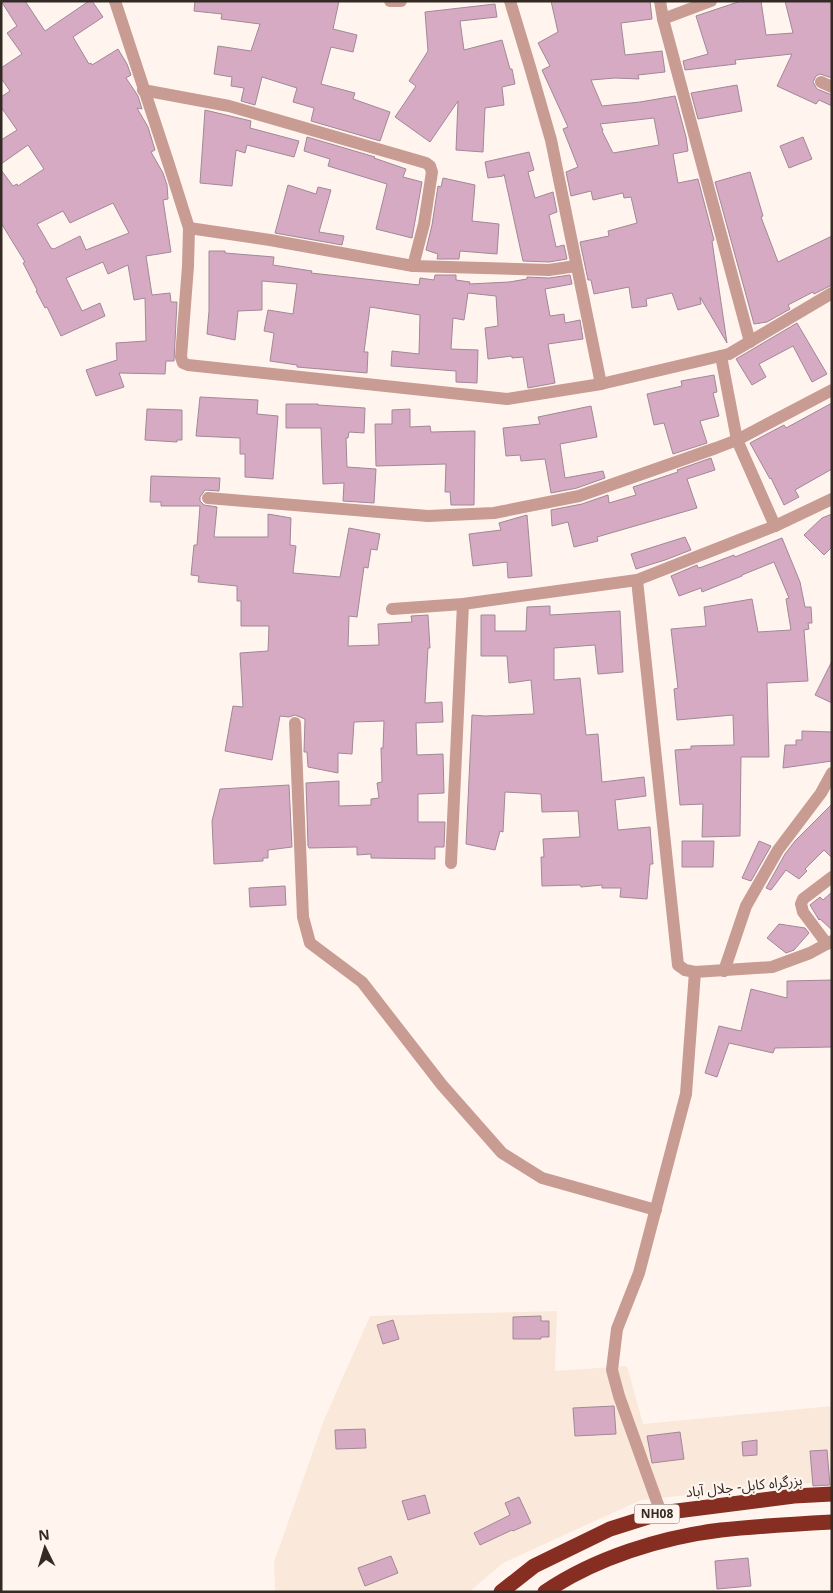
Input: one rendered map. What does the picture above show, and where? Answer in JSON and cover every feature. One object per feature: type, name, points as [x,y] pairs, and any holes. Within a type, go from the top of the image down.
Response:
[{"type":"highway","name":"بزرگراه کابل- جلال آباد","points":[[501,1592],[534,1566],[610,1529],[661,1513],[794,1496],[832,1494]]},
{"type":"highway","name":"NH08","points":[[546,1592],[594,1564],[664,1541],[719,1530],[832,1522]]},
{"type":"street","points":[[115,1],[189,228],[181,357],[183,363],[507,399],[601,384],[729,354],[832,293]]},
{"type":"street","points":[[390,1],[401,1]]},
{"type":"street","points":[[510,1],[550,140],[601,384]]},
{"type":"street","points":[[660,1],[662,19],[750,342]]},
{"type":"street","points":[[662,19],[711,1]]},
{"type":"street","points":[[143,90],[229,106],[426,163],[430,166],[432,172],[424,224],[413,266]]},
{"type":"street","points":[[189,228],[270,240],[413,266],[549,270],[576,266]]},
{"type":"street","points":[[721,356],[737,440],[775,526]]},
{"type":"street","points":[[208,498],[428,516],[494,513],[579,496],[737,440],[832,390]]},
{"type":"street","points":[[392,609],[463,604],[637,580],[775,526],[832,499]]},
{"type":"street","points":[[637,580],[678,965],[685,970],[695,972],[772,967],[810,953],[829,942],[803,912],[801,904],[803,899],[832,877]]},
{"type":"street","points":[[451,863],[463,604]]},
{"type":"street","points":[[295,724],[303,917],[310,943],[362,982],[442,1085],[502,1153],[542,1178],[656,1210]]},
{"type":"street","points":[[724,971],[746,906],[778,850],[821,793],[832,773]]},
{"type":"street","points":[[661,1513],[619,1396],[612,1370],[617,1329],[639,1272],[686,1094],[695,972]]},
{"type":"shaded area","points":[[557,1311],[555,1371],[627,1366],[643,1424],[832,1406],[832,1482],[793,1484],[641,1500],[503,1563],[469,1592],[275,1592],[274,1562],[324,1420],[370,1316]]},
{"type":"building","points":[[1,1],[25,1],[45,31],[89,1],[92,1],[103,17],[73,37],[89,64],[91,63],[92,65],[118,49],[131,75],[126,78],[138,96],[142,109],[137,108],[148,127],[155,150],[151,152],[163,173],[167,185],[168,199],[163,200],[171,252],[146,256],[152,295],[170,293],[171,302],[177,302],[174,361],[166,361],[165,374],[119,373],[124,387],[96,396],[86,370],[117,360],[116,343],[146,341],[145,298],[134,300],[128,265],[108,274],[103,262],[66,278],[82,311],[100,303],[105,316],[61,336],[47,307],[45,308],[36,291],[23,263],[25,262],[1,223],[1,170],[13,186],[17,184],[18,186],[44,169],[28,145],[1,164],[1,140],[17,130],[1,107],[1,97],[10,91],[1,78],[1,68],[22,54],[7,33],[17,26]],"holes":[[[113,203],[129,233],[86,250],[80,236],[54,249],[51,248],[37,224],[63,211],[70,223]]]},
{"type":"building","points":[[195,1],[339,1],[333,29],[357,35],[353,52],[331,47],[321,84],[355,93],[353,99],[390,112],[380,141],[311,121],[314,108],[293,102],[297,88],[262,77],[255,105],[241,101],[244,88],[231,86],[232,77],[214,74],[218,46],[251,51],[260,24],[221,19],[222,14],[194,11]]},
{"type":"building","points":[[551,1],[650,1],[652,19],[621,23],[625,55],[662,51],[665,72],[638,75],[639,79],[591,80],[602,106],[675,96],[688,151],[673,154],[678,183],[698,179],[714,240],[712,241],[727,343],[700,297],[701,304],[678,310],[672,293],[646,299],[647,306],[632,308],[629,287],[594,294],[591,280],[588,280],[580,242],[609,236],[608,231],[637,223],[631,197],[624,198],[623,193],[593,200],[591,191],[571,196],[566,172],[578,167],[563,129],[568,127],[542,70],[550,66],[538,43],[558,32]],"holes":[[[654,118],[659,145],[613,153],[600,124]]]},
{"type":"building","points":[[741,1],[761,1],[766,35],[793,33],[785,1],[832,1],[832,78],[820,74],[816,76],[813,82],[817,89],[832,95],[832,106],[819,100],[816,104],[777,86],[792,54],[735,60],[736,64],[685,70],[683,61],[708,54],[696,16]]},
{"type":"building","points":[[495,4],[497,17],[460,21],[464,50],[502,40],[515,84],[502,87],[504,105],[485,108],[483,152],[456,150],[458,101],[430,142],[395,117],[416,86],[409,81],[428,51],[425,12]]},
{"type":"building","points":[[737,85],[742,111],[698,119],[691,93]]},
{"type":"building","points":[[205,110],[251,121],[250,128],[299,141],[294,157],[247,145],[245,153],[236,150],[232,186],[200,183]]},
{"type":"building","points":[[307,137],[375,157],[406,169],[403,177],[422,182],[412,238],[376,229],[387,184],[328,166],[330,159],[304,151]]},
{"type":"building","points":[[803,137],[812,159],[789,168],[780,146]]},
{"type":"building","points":[[529,152],[534,170],[528,172],[535,198],[553,192],[557,212],[549,215],[556,247],[564,245],[567,259],[549,262],[523,261],[504,174],[503,176],[488,178],[485,162]]},
{"type":"building","points":[[750,172],[763,216],[761,217],[778,262],[832,236],[832,285],[788,305],[790,309],[767,322],[754,324],[715,182]]},
{"type":"building","points":[[443,178],[475,185],[472,221],[499,224],[497,254],[460,251],[459,259],[437,259],[438,254],[426,250],[438,186],[441,187]]},
{"type":"building","points":[[288,185],[316,194],[318,187],[331,190],[319,232],[344,236],[342,245],[275,233]]},
{"type":"building","points":[[209,251],[274,257],[273,265],[312,271],[311,273],[419,285],[420,278],[434,280],[435,275],[456,275],[456,280],[470,282],[469,284],[509,282],[527,279],[527,277],[549,278],[570,275],[572,284],[545,289],[550,316],[564,314],[565,323],[580,320],[583,339],[548,344],[555,383],[528,388],[523,357],[512,358],[512,356],[488,359],[485,328],[498,326],[496,296],[468,293],[464,320],[453,318],[451,349],[478,350],[477,383],[456,382],[456,371],[391,366],[392,351],[419,354],[420,315],[370,307],[364,352],[368,352],[367,373],[297,367],[297,365],[270,361],[274,333],[264,331],[268,310],[293,314],[297,284],[262,281],[262,310],[238,311],[235,340],[207,334]]},
{"type":"building","points":[[797,323],[827,374],[812,382],[793,346],[759,364],[766,377],[752,385],[736,359]]},
{"type":"building","points":[[714,375],[717,392],[713,393],[719,416],[700,421],[707,443],[673,454],[664,423],[654,425],[647,394],[682,386],[681,381]]},
{"type":"building","points":[[200,397],[258,400],[257,414],[278,416],[273,479],[245,477],[245,454],[240,454],[240,438],[196,436]]},
{"type":"building","points":[[832,403],[832,469],[795,490],[799,497],[784,505],[771,478],[750,443],[784,425],[786,428]]},
{"type":"building","points":[[286,404],[318,404],[365,408],[364,433],[349,432],[348,438],[346,438],[347,467],[376,469],[374,503],[343,501],[344,483],[323,484],[321,428],[286,428]]},
{"type":"building","points":[[591,406],[597,437],[560,444],[565,478],[603,471],[605,478],[577,488],[551,493],[545,459],[521,461],[520,455],[506,456],[503,428],[540,424],[538,417]]},
{"type":"building","points":[[147,409],[182,410],[182,440],[177,440],[177,442],[145,440]]},
{"type":"building","points":[[410,409],[410,427],[430,426],[431,432],[475,431],[474,505],[451,505],[450,492],[445,492],[446,464],[376,466],[375,424],[392,424],[392,410]]},
{"type":"building","points":[[711,458],[715,470],[687,479],[697,508],[597,537],[598,541],[574,547],[568,522],[552,526],[551,510],[582,504],[608,495],[609,503],[636,495],[633,487],[678,472],[677,470]]},
{"type":"building","points":[[151,476],[220,478],[219,491],[205,490],[200,497],[200,501],[204,505],[217,507],[214,537],[268,537],[268,514],[291,518],[290,545],[296,546],[293,573],[340,577],[349,528],[380,534],[377,550],[371,549],[368,568],[364,567],[357,617],[349,616],[348,646],[379,645],[378,624],[412,622],[411,616],[428,615],[430,648],[428,648],[425,703],[442,702],[443,722],[416,723],[417,755],[443,754],[444,793],[418,794],[418,822],[445,822],[444,847],[435,847],[435,859],[371,858],[371,854],[357,855],[357,847],[309,848],[308,846],[306,783],[339,781],[339,806],[371,805],[371,799],[379,798],[377,783],[382,782],[381,748],[383,748],[384,721],[354,722],[352,754],[338,753],[338,773],[308,767],[307,752],[304,752],[305,719],[295,715],[289,717],[280,716],[272,760],[225,751],[233,706],[243,707],[240,653],[268,651],[269,626],[241,626],[241,601],[237,601],[237,586],[198,582],[199,576],[191,575],[194,545],[197,545],[200,506],[161,506],[161,502],[150,502]]},
{"type":"building","points":[[832,514],[832,547],[824,555],[804,535],[822,518]]},
{"type":"building","points":[[527,515],[532,576],[508,578],[507,562],[473,566],[469,534],[501,530],[499,523]]},
{"type":"building","points":[[685,537],[691,550],[636,569],[631,554]]},
{"type":"building","points":[[782,538],[800,582],[805,607],[811,607],[812,623],[808,623],[809,629],[804,630],[808,681],[767,683],[769,757],[741,757],[740,836],[702,837],[703,804],[680,805],[675,750],[691,749],[691,746],[734,745],[733,715],[677,720],[674,689],[678,688],[671,629],[706,626],[704,607],[752,599],[758,632],[791,630],[786,599],[789,598],[774,562],[702,592],[701,588],[679,596],[671,576],[697,565],[698,568],[734,555],[735,557]]},
{"type":"building","points":[[550,606],[550,615],[620,611],[623,672],[598,674],[595,645],[554,648],[554,680],[580,678],[586,735],[598,734],[602,782],[644,777],[646,796],[615,800],[618,830],[650,827],[653,864],[650,864],[647,899],[620,897],[621,888],[602,888],[602,885],[581,887],[580,885],[542,886],[541,857],[544,857],[543,839],[580,837],[578,811],[542,812],[541,794],[505,792],[503,832],[500,831],[495,850],[466,844],[472,715],[534,714],[531,680],[509,683],[507,656],[481,656],[481,615],[495,615],[495,631],[526,631],[527,607]]},
{"type":"building","points":[[832,661],[832,703],[815,695]]},
{"type":"building","points":[[802,731],[832,732],[832,761],[783,768],[785,745],[796,745],[796,740],[802,740]]},
{"type":"building","points":[[289,785],[292,847],[268,850],[268,858],[263,858],[263,861],[214,864],[212,821],[220,789]]},
{"type":"building","points":[[832,804],[832,858],[824,850],[805,869],[807,871],[799,879],[786,870],[771,890],[766,888],[785,854],[795,841]]},
{"type":"building","points":[[682,841],[714,841],[713,867],[682,867]]},
{"type":"building","points":[[759,841],[771,846],[751,881],[742,878]]},
{"type":"building","points":[[285,886],[286,905],[250,907],[249,888]]},
{"type":"building","points":[[832,892],[832,930],[819,920],[810,905],[820,897],[823,900]]},
{"type":"building","points":[[779,924],[805,928],[809,933],[794,950],[786,953],[767,938]]},
{"type":"building","points":[[832,980],[832,1047],[775,1048],[773,1053],[729,1043],[717,1077],[705,1073],[719,1026],[741,1031],[751,989],[787,998],[787,981]]},
{"type":"building","points":[[541,1316],[541,1321],[549,1321],[549,1337],[541,1337],[541,1339],[513,1339],[513,1317]]},
{"type":"building","points":[[393,1320],[399,1339],[383,1344],[377,1325]]},
{"type":"building","points":[[614,1406],[616,1434],[575,1436],[573,1408]]},
{"type":"building","points":[[365,1429],[366,1448],[336,1449],[335,1430]]},
{"type":"building","points":[[680,1432],[684,1459],[652,1463],[647,1436]]},
{"type":"building","points":[[757,1440],[757,1455],[743,1456],[742,1442]]},
{"type":"building","points":[[827,1450],[830,1485],[813,1486],[810,1451]]},
{"type":"building","points":[[425,1495],[430,1513],[408,1520],[402,1501]]},
{"type":"building","points":[[519,1497],[531,1523],[480,1545],[474,1533],[510,1515],[505,1503]]},
{"type":"building","points":[[391,1556],[398,1573],[365,1586],[358,1568]]},
{"type":"building","points":[[748,1558],[751,1586],[717,1589],[715,1561]]}]
